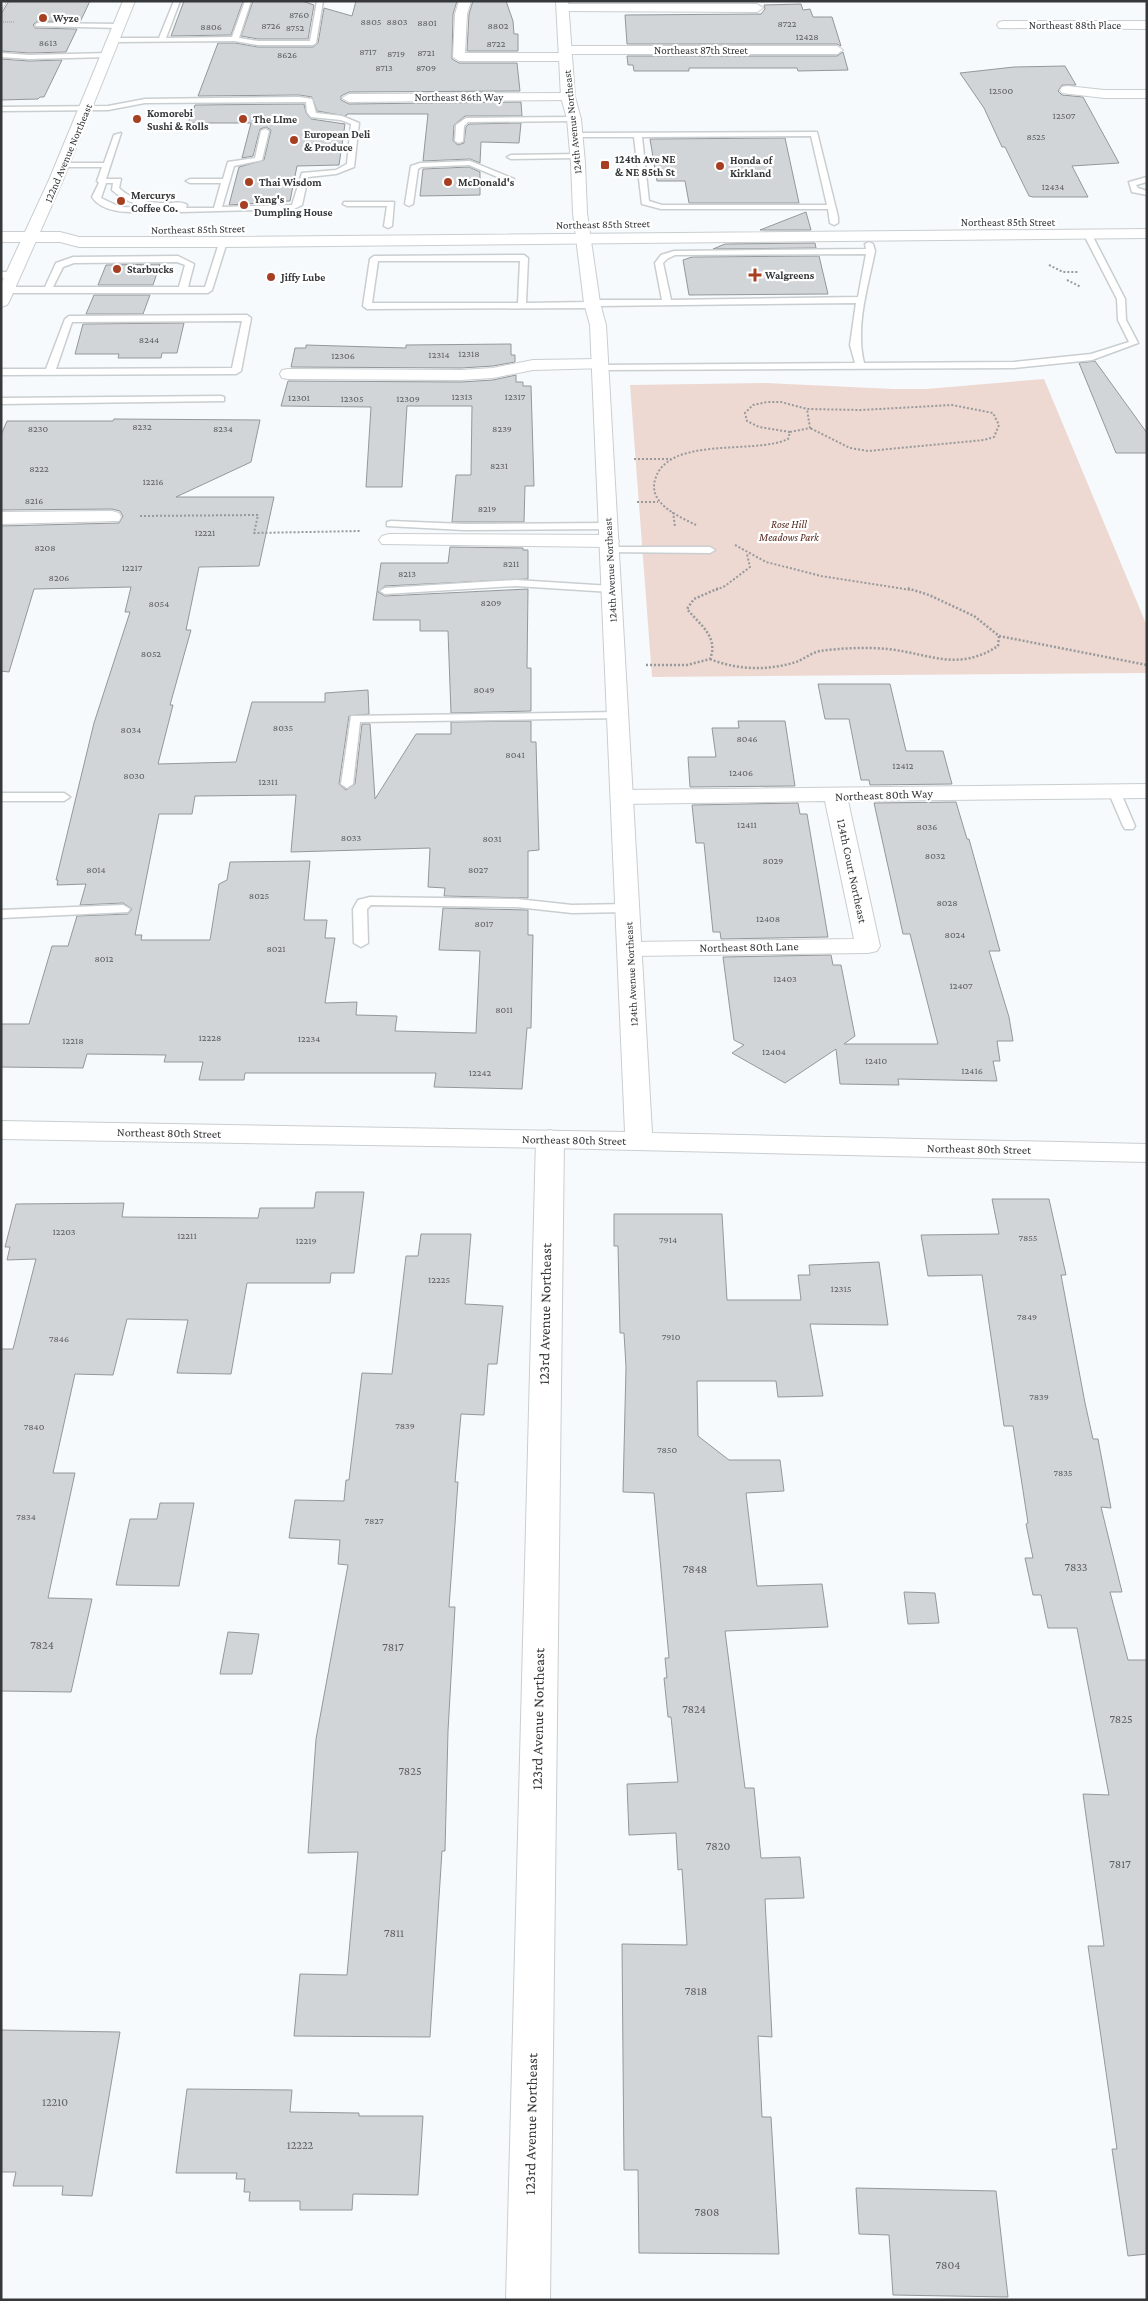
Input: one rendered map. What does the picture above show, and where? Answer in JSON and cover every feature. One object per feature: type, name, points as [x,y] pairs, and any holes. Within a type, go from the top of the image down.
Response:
[{"type":"street","name":"122nd Avenue Northeast","points":[[4,296],[8,275],[32,237],[109,55],[129,1]]},
{"type":"street","name":"Northeast 87th Street","points":[[465,1],[460,20],[459,57],[837,50]]},
{"type":"street","name":"124th Avenue Northeast","points":[[562,5],[568,97],[574,119],[583,232],[593,304],[598,325],[640,1141]]},
{"type":"street","points":[[562,5],[757,8]]},
{"type":"street","name":"Northeast 88th Place","points":[[1003,25],[1147,25]]},
{"type":"street","points":[[1067,90],[1104,94],[1147,94]]},
{"type":"street","name":"Northeast 86th Way","points":[[349,98],[568,97]]},
{"type":"street","name":"Northeast 85th Street","points":[[1,237],[60,237],[79,242],[223,242],[374,239],[834,223],[1147,220]]},
{"type":"street","points":[[895,235],[915,229],[980,228],[993,225],[996,222]]},
{"type":"street","name":"Northeast 85th Street","points":[[60,237],[81,230],[388,226],[583,232],[866,235],[1147,233]]},
{"type":"street","points":[[1087,234],[1106,227],[1147,227]]},
{"type":"street","points":[[288,374],[461,375],[533,365],[600,365]]},
{"type":"street","points":[[1,518],[112,517]]},
{"type":"street","points":[[390,532],[609,539]]},
{"type":"street","name":"Northeast 80th Way","points":[[622,797],[1147,791]]},
{"type":"street","name":"124th Court Northeast","points":[[835,796],[868,946]]},
{"type":"street","name":"Northeast 80th Lane","points":[[630,949],[868,946]]},
{"type":"street","name":"Northeast 80th Street","points":[[1,1130],[550,1139],[1147,1153]]},
{"type":"street","name":"123rd Avenue Northeast","points":[[528,2300],[550,1139]]},
{"type":"lane","points":[[162,39],[177,1]]},
{"type":"lane","points":[[235,39],[248,1]]},
{"type":"lane","points":[[115,40],[235,39],[258,43],[313,43],[320,1]]},
{"type":"lane","points":[[37,25],[57,28],[120,26]]},
{"type":"lane","points":[[1,55],[29,57],[109,55]]},
{"type":"lane","points":[[1,109],[108,108],[145,101],[299,99],[308,101],[311,112],[314,115],[342,118],[355,123],[350,165],[348,168],[305,175],[298,205],[294,207],[218,210],[150,206],[119,193],[115,188],[118,181],[103,182]]},
{"type":"lane","points":[[459,141],[460,125],[466,120],[574,119]]},
{"type":"lane","points":[[218,210],[231,164],[258,160],[265,131]]},
{"type":"lane","points":[[575,135],[814,134],[832,207],[834,223]]},
{"type":"lane","points":[[118,135],[96,198],[119,209],[182,208]]},
{"type":"lane","points":[[638,135],[645,202],[661,208],[832,207]]},
{"type":"lane","points":[[511,157],[577,156]]},
{"type":"lane","points":[[409,204],[414,168],[420,165],[470,163],[510,179]]},
{"type":"lane","points":[[62,165],[107,165]]},
{"type":"lane","points":[[1147,179],[1132,184],[1135,190],[1147,193]]},
{"type":"lane","points":[[190,181],[226,181]]},
{"type":"lane","points":[[347,204],[391,204],[388,226]]},
{"type":"lane","points":[[600,365],[1014,365],[1092,358],[1134,343],[1122,320],[1123,308],[1119,293],[1087,234]]},
{"type":"lane","points":[[860,365],[855,345],[860,300],[871,251],[866,235]]},
{"type":"lane","points":[[4,296],[48,290],[208,290],[223,242]]},
{"type":"lane","points":[[667,301],[659,263],[664,257],[674,253],[871,251]]},
{"type":"lane","points":[[522,305],[524,258],[374,259],[367,306],[522,305],[593,304],[667,301],[860,300]]},
{"type":"lane","points":[[48,290],[59,265],[73,260],[178,259],[190,264],[183,290]]},
{"type":"lane","points":[[1,372],[50,372],[236,371],[247,318],[70,319],[50,372]]},
{"type":"lane","points":[[1,401],[221,399]]},
{"type":"lane","points":[[609,539],[710,550]]},
{"type":"lane","points":[[385,591],[516,582],[611,589]]},
{"type":"lane","points":[[348,784],[355,719],[618,716]]},
{"type":"lane","points":[[1114,791],[1129,826]]},
{"type":"lane","points":[[1,797],[64,797]]},
{"type":"lane","points":[[362,943],[360,908],[363,903],[370,901],[517,903],[539,908],[592,910],[628,908]]},
{"type":"lane","points":[[1,914],[123,909]]},
{"type":"path","points":[[1,11],[7,1]]},
{"type":"path","points":[[1049,265],[1063,272],[1080,272]]},
{"type":"path","points":[[1067,280],[1081,287]]},
{"type":"path","points":[[767,402],[780,402],[807,409],[968,406],[993,413],[999,425],[994,437],[984,440],[868,451],[850,448],[810,428],[790,432],[759,427],[747,421],[745,413],[752,405],[767,402]]},
{"type":"path","points":[[807,409],[810,428]]},
{"type":"path","points":[[629,458],[671,459],[700,450],[778,444],[788,439],[790,432]]},
{"type":"path","points":[[658,502],[654,494],[655,476],[662,466],[671,459]]},
{"type":"path","points":[[629,502],[658,502],[703,528]]},
{"type":"path","points":[[136,516],[258,515],[254,532],[361,531]]},
{"type":"path","points":[[732,544],[766,562],[821,576],[903,587],[929,595],[974,616],[999,636],[1147,665]]},
{"type":"path","points":[[710,660],[713,652],[713,640],[687,609],[694,599],[725,586],[750,567],[746,553]]},
{"type":"path","points":[[644,665],[687,665],[710,660],[725,666],[761,668],[798,661],[818,652],[867,648],[892,650],[934,660],[960,662],[975,660],[988,654],[998,646],[999,636]]},
{"type":"green space","name":"Rose Hill Meadows Park","points":[[1044,379],[1147,626],[1147,673],[652,677],[630,385],[766,383],[926,389]]},
{"type":"building","points":[[9,1],[90,1],[80,22],[37,21],[33,25],[35,28],[77,29],[66,52],[29,53],[1,51],[1,14]]},
{"type":"building","points":[[184,1],[243,1],[231,35],[171,36]]},
{"type":"building","points":[[253,1],[302,1],[314,5],[308,39],[258,39],[241,36]]},
{"type":"building","points":[[356,1],[457,1],[453,14],[452,59],[459,63],[517,63],[520,91],[349,92],[341,96],[341,100],[349,104],[521,102],[522,116],[465,116],[454,125],[453,141],[458,145],[464,143],[466,127],[469,124],[521,123],[519,143],[481,142],[480,163],[470,159],[423,161],[428,114],[347,114],[346,116],[317,111],[312,97],[299,95],[198,96],[218,43],[235,43],[258,47],[313,47],[318,43],[324,8],[352,16]]},
{"type":"building","points":[[473,1],[506,1],[513,21],[514,34],[518,34],[518,51],[467,51],[469,14]]},
{"type":"building","points":[[801,4],[803,10],[810,9],[813,17],[832,17],[841,46],[837,44],[627,44],[625,15],[761,14],[765,9],[764,5]]},
{"type":"building","points":[[843,52],[848,70],[798,71],[797,68],[689,68],[689,71],[634,71],[633,65],[628,65],[627,56],[837,56]]},
{"type":"building","points":[[1,59],[29,61],[62,60],[44,97],[38,99],[1,100]]},
{"type":"building","points":[[1065,66],[1076,85],[1062,85],[1058,91],[1062,95],[1083,97],[1119,163],[1072,166],[1088,197],[1029,196],[1005,147],[1002,147],[984,108],[960,73],[1014,67]]},
{"type":"building","points":[[304,104],[306,113],[311,119],[345,124],[339,165],[297,166],[290,201],[229,205],[239,167],[264,160],[271,130],[266,127],[260,129],[253,156],[242,158],[251,123],[188,123],[195,105]]},
{"type":"building","name":"Honda of Kirkland","points":[[785,138],[799,203],[689,203],[685,181],[657,181],[650,139]]},
{"type":"building","name":"McDonald's","points":[[469,167],[480,172],[480,195],[420,196],[423,169]]},
{"type":"building","points":[[806,212],[811,230],[760,230]]},
{"type":"building","points":[[815,243],[816,248],[713,249],[725,244]]},
{"type":"building","name":"Walgreens","points":[[819,256],[828,294],[689,295],[683,260],[692,257]]},
{"type":"building","points":[[160,264],[153,285],[98,285],[106,265]]},
{"type":"building","points":[[94,295],[150,295],[143,314],[86,314]]},
{"type":"building","points":[[184,323],[177,353],[162,353],[161,358],[118,358],[119,354],[75,354],[83,324]]},
{"type":"building","points":[[511,344],[511,355],[515,355],[515,362],[493,366],[461,368],[291,367],[295,348],[306,348],[306,345],[406,348],[406,345]]},
{"type":"building","points":[[1095,361],[1147,433],[1147,453],[1116,453],[1079,363]]},
{"type":"building","points":[[516,375],[516,382],[523,382],[523,386],[531,386],[534,486],[525,486],[524,522],[452,522],[456,475],[471,475],[472,406],[407,406],[402,487],[366,487],[371,407],[281,406],[288,381],[461,382],[493,380]]},
{"type":"building","points":[[114,419],[260,420],[251,462],[176,497],[274,497],[259,566],[199,567],[186,630],[191,630],[170,705],[173,705],[158,764],[236,762],[252,702],[325,702],[325,693],[368,690],[369,714],[349,716],[339,784],[346,790],[355,784],[362,724],[370,724],[375,799],[416,734],[451,734],[451,722],[531,721],[531,742],[536,742],[539,850],[528,851],[528,898],[444,896],[445,888],[428,887],[430,848],[291,852],[296,795],[195,796],[192,814],[159,814],[135,935],[142,935],[141,940],[210,940],[219,884],[227,880],[230,862],[310,861],[304,920],[327,920],[325,938],[335,938],[325,1003],[357,1002],[356,1015],[397,1016],[395,1031],[476,1033],[480,951],[439,950],[443,908],[528,910],[528,935],[533,935],[531,1028],[527,1028],[522,1089],[434,1087],[436,1073],[245,1073],[244,1080],[199,1080],[203,1062],[164,1062],[166,1055],[87,1054],[83,1068],[1,1067],[1,1024],[29,1024],[52,946],[68,946],[77,916],[128,914],[132,909],[123,903],[80,905],[86,884],[57,885],[58,880],[56,880],[94,723],[130,612],[125,612],[131,587],[34,589],[9,672],[1,671],[1,526],[119,523],[123,516],[120,511],[112,509],[1,510],[1,435],[7,421],[113,421]]},
{"type":"building","points":[[450,547],[523,548],[523,550],[528,550],[528,579],[385,586],[378,592],[385,596],[528,589],[527,668],[531,668],[531,711],[451,713],[448,631],[420,631],[420,620],[373,620],[381,563],[448,563]]},
{"type":"building","points":[[818,684],[890,684],[906,751],[943,751],[952,784],[870,785],[869,780],[861,780],[849,719],[825,719]]},
{"type":"building","points":[[738,721],[785,721],[795,786],[690,787],[688,757],[716,757],[712,728],[739,728]]},
{"type":"building","points":[[956,802],[967,839],[969,839],[1000,951],[989,951],[1009,1017],[1013,1041],[997,1041],[1000,1061],[993,1061],[997,1081],[898,1079],[899,1085],[840,1084],[836,1049],[785,1083],[732,1053],[744,1045],[734,1040],[723,957],[831,955],[833,965],[841,965],[855,1036],[844,1044],[938,1044],[910,934],[903,934],[874,803]]},
{"type":"building","points":[[798,803],[800,814],[807,814],[828,937],[721,939],[720,932],[713,932],[704,843],[696,843],[692,805]]},
{"type":"building","points":[[316,1192],[364,1192],[354,1273],[331,1273],[330,1283],[247,1283],[231,1374],[177,1373],[188,1320],[127,1319],[113,1375],[75,1374],[53,1473],[75,1473],[48,1598],[92,1599],[71,1692],[1,1691],[1,1349],[13,1349],[36,1259],[7,1260],[10,1247],[5,1247],[16,1204],[124,1203],[122,1217],[258,1218],[260,1208],[314,1208]]},
{"type":"building","points":[[992,1199],[1049,1199],[1066,1275],[1061,1275],[1085,1403],[1093,1439],[1098,1439],[1111,1508],[1101,1507],[1122,1592],[1110,1592],[1128,1660],[1147,1660],[1147,2254],[1128,2256],[1112,2149],[1117,2149],[1088,1946],[1104,1946],[1083,1794],[1109,1795],[1077,1628],[1048,1628],[1041,1595],[1033,1595],[1025,1558],[1033,1558],[1026,1524],[1028,1523],[1013,1426],[1004,1426],[982,1275],[928,1276],[921,1235],[999,1234]]},
{"type":"building","points":[[614,1214],[722,1214],[727,1300],[801,1300],[798,1275],[810,1275],[809,1265],[879,1262],[888,1325],[810,1324],[823,1396],[778,1397],[776,1381],[697,1381],[698,1436],[729,1460],[780,1460],[784,1491],[746,1493],[757,1586],[822,1584],[828,1627],[725,1631],[745,1788],[754,1788],[761,1858],[800,1857],[804,1898],[765,1899],[772,2037],[758,2036],[762,2117],[771,2117],[779,2254],[639,2253],[638,2170],[624,2170],[622,1944],[687,1945],[682,1869],[678,1870],[676,1833],[629,1835],[627,1784],[678,1782],[671,1717],[668,1717],[664,1678],[667,1678],[665,1658],[669,1658],[654,1493],[623,1492],[626,1367],[624,1333],[620,1333],[618,1246],[614,1246]]},
{"type":"building","points":[[421,1234],[471,1234],[465,1304],[503,1306],[497,1364],[488,1364],[484,1415],[461,1414],[455,1482],[458,1482],[449,1607],[455,1607],[448,1731],[445,1851],[442,1851],[430,2037],[294,2036],[300,1974],[347,1975],[358,1852],[308,1853],[316,1739],[348,1565],[338,1564],[340,1540],[289,1538],[295,1500],[344,1501],[346,1480],[349,1480],[362,1373],[392,1374],[406,1256],[418,1256]]},
{"type":"building","points":[[160,1503],[194,1503],[179,1586],[116,1585],[130,1519],[157,1519]]},
{"type":"building","points":[[904,1592],[935,1593],[939,1623],[908,1624]]},
{"type":"building","points":[[228,1632],[259,1634],[252,1674],[220,1674]]},
{"type":"building","points":[[1,2030],[120,2032],[92,2196],[62,2195],[63,2186],[13,2186],[16,2172],[1,2172]]},
{"type":"building","points":[[187,2089],[292,2090],[290,2112],[359,2113],[359,2116],[423,2116],[418,2195],[353,2194],[352,2210],[300,2210],[300,2201],[249,2201],[250,2192],[244,2192],[245,2179],[236,2179],[237,2173],[176,2173]]},
{"type":"building","points":[[856,2188],[996,2191],[1008,2297],[893,2295],[889,2235],[859,2234]]},
{"type":"place","name":"Wyze","points":[[43,18]]},
{"type":"place","name":"Komorebi Sushi & Rolls","points":[[137,119]]},
{"type":"place","name":"The LIme","points":[[243,119]]},
{"type":"place","name":"European Deli & Produce","points":[[294,140]]},
{"type":"place","name":"124th Ave NE & NE 85th St","points":[[605,165]]},
{"type":"place","name":"Honda of Kirkland","points":[[720,166]]},
{"type":"place","name":"Thai Wisdom","points":[[249,182]]},
{"type":"place","name":"McDonald's","points":[[448,182]]},
{"type":"place","name":"Mercurys Coffee Co.","points":[[121,201]]},
{"type":"place","name":"Yang's Dumpling House","points":[[244,205]]},
{"type":"place","name":"Starbucks","points":[[117,269]]},
{"type":"place","name":"Walgreens","points":[[755,275]]},
{"type":"place","name":"Jiffy Lube","points":[[271,277]]}]
